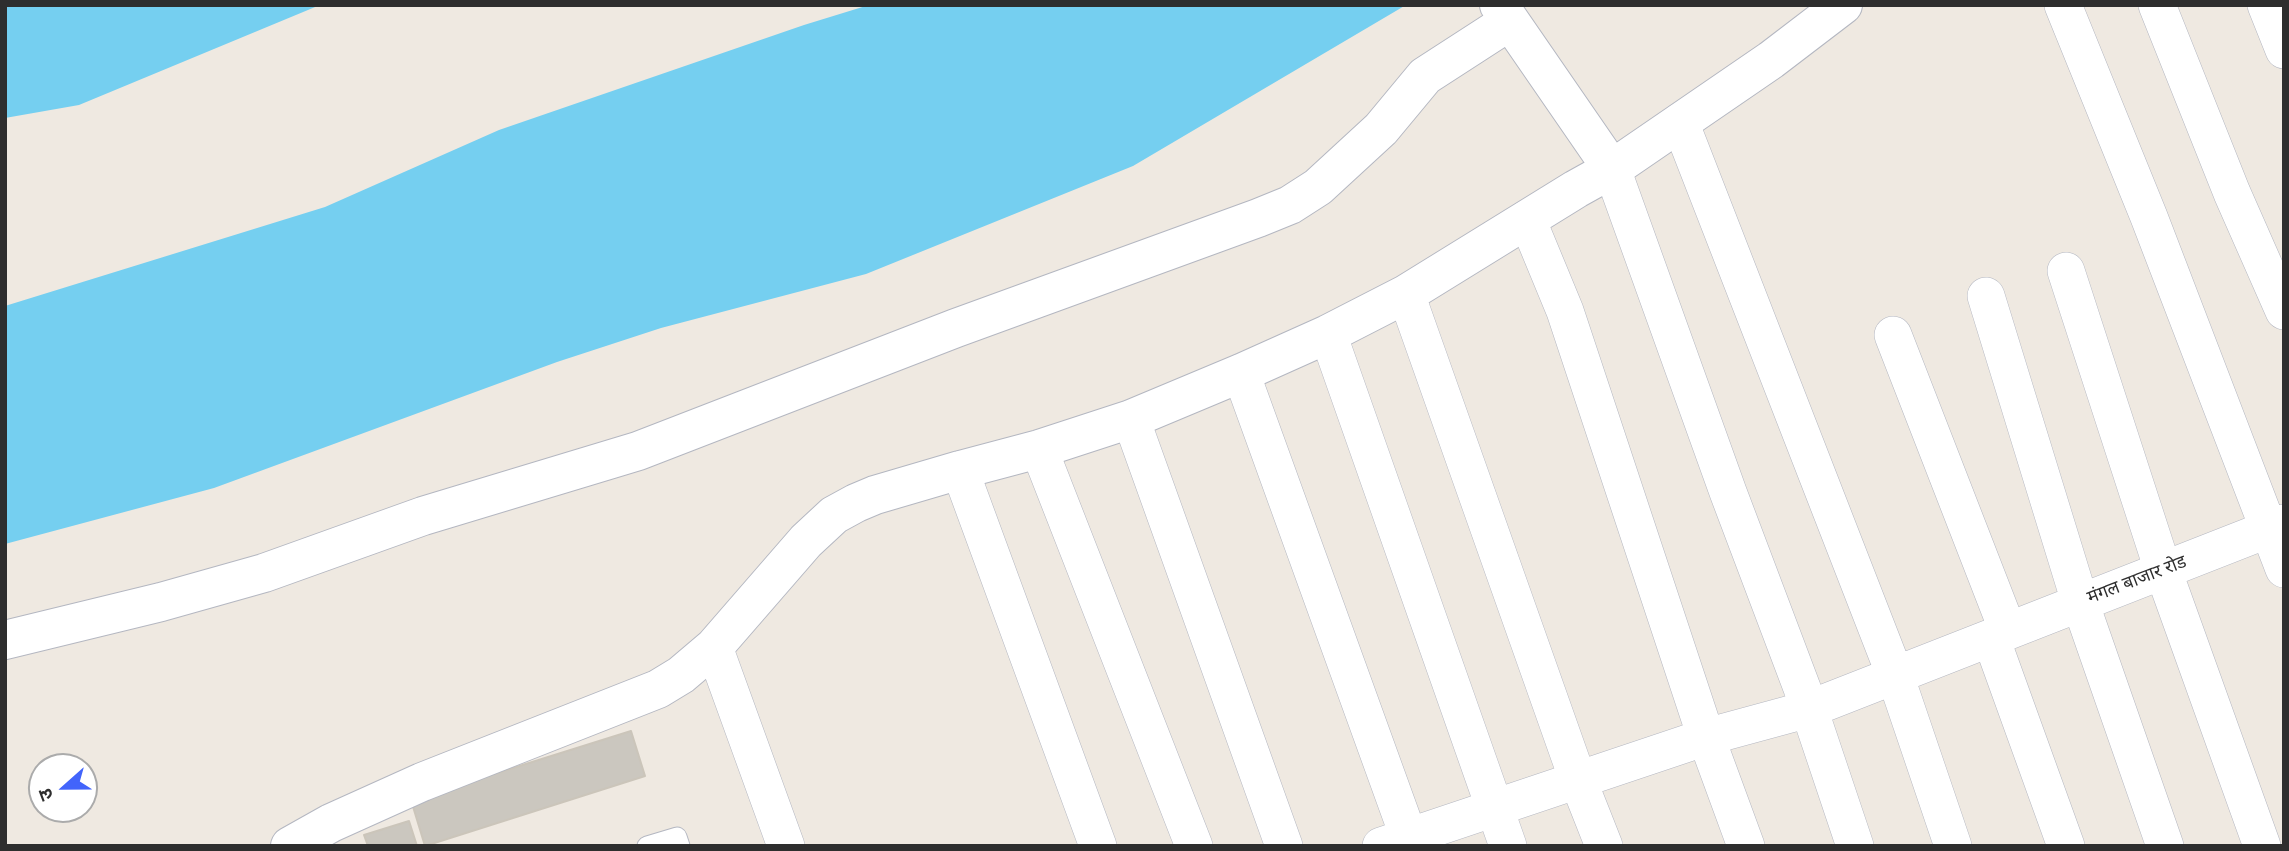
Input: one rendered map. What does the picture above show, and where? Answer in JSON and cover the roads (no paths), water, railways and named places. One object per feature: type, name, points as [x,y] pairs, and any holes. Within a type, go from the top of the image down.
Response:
[{"type":"street","points":[[290,846],[331,823],[422,782],[658,689],[681,675],[714,647],[806,541],[834,515],[875,495],[1039,450],[1131,419],[1328,334],[1406,294],[1612,169],[1771,60],[1843,5]]},
{"type":"street","points":[[2063,5],[2276,526],[2284,569]]},
{"type":"street","points":[[2157,5],[2232,193],[2284,312]]},
{"type":"street","points":[[2266,5],[2284,50]]},
{"type":"street","points":[[5,640],[161,603],[264,573],[423,516],[638,451],[956,328],[1290,205],[1318,187],[1381,129],[1425,76],[1505,13],[1612,169],[1809,709],[1855,846]]},
{"type":"street","points":[[1680,122],[1895,675],[1953,846]]},
{"type":"street","points":[[1527,219],[1573,332],[1706,737],[1746,846]]},
{"type":"street","points":[[2066,271],[2163,570],[2262,846]]},
{"type":"street","points":[[1406,294],[1578,780],[1604,846]]},
{"type":"street","points":[[1986,296],[2080,602],[2165,846]]},
{"type":"street","points":[[1328,334],[1508,846]]},
{"type":"street","points":[[1893,335],[1999,634],[2066,846]]},
{"type":"street","points":[[1241,373],[1401,842]]},
{"type":"street","points":[[1131,419],[1284,846]]},
{"type":"street","points":[[1039,450],[1194,846]]},
{"type":"street","points":[[960,470],[1098,846]]},
{"type":"street","name":"मंगल बाजार रोड","points":[[1401,842],[1706,737],[1809,709],[2276,526]]},
{"type":"street","points":[[714,647],[786,846]]},
{"type":"lane","points":[[646,846],[677,837],[680,846]]},
{"type":"water","points":[[5,5],[320,5],[79,105],[5,118]]},
{"type":"water","points":[[869,5],[1406,5],[1133,166],[866,274],[661,328],[557,362],[214,488],[5,544],[5,306],[325,207],[499,130]]}]
